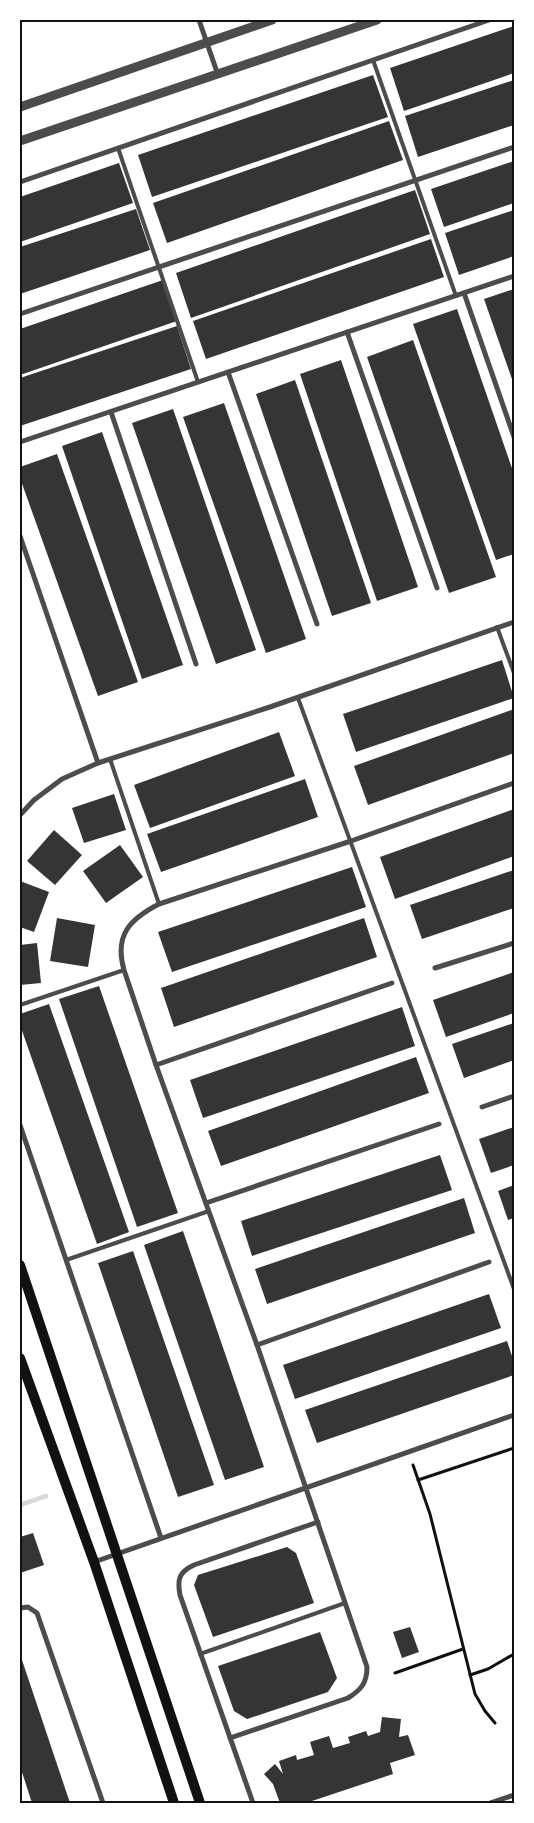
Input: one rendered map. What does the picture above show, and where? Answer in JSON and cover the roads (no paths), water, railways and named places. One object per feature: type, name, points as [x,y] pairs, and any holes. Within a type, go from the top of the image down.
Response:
[{"type":"main road","points":[[20,1265],[200,1803]]},
{"type":"main road","points":[[20,1358],[94,1562],[174,1803]]},
{"type":"street","points":[[199,20],[218,75]]},
{"type":"street","points":[[20,107],[272,20]]},
{"type":"street","points":[[20,141],[377,20]]},
{"type":"street","points":[[20,182],[489,20]]},
{"type":"street","points":[[20,314],[514,147]]},
{"type":"street","points":[[20,442],[514,276]]},
{"type":"street","points":[[464,293],[514,437]]},
{"type":"street","points":[[347,332],[437,588]]},
{"type":"street","points":[[228,372],[317,624]]},
{"type":"street","points":[[111,412],[196,664]]},
{"type":"street","points":[[20,536],[98,763]]},
{"type":"street","points":[[20,815],[34,800],[62,779],[98,763],[298,698],[514,622]]},
{"type":"street","points":[[230,1738],[348,1698],[363,1687],[367,1678],[368,1667],[257,1345],[156,1065],[124,970],[120,947],[126,930],[139,915],[159,904],[514,783]]},
{"type":"street","points":[[435,968],[514,942]]},
{"type":"street","points":[[156,1065],[392,983]]},
{"type":"street","points":[[482,1106],[514,1096]]},
{"type":"street","points":[[206,1203],[439,1124]]},
{"type":"street","points":[[20,1125],[161,1538]]},
{"type":"street","points":[[257,1345],[489,1262]]},
{"type":"street","points":[[94,1562],[514,1415]]},
{"type":"street","points":[[253,1803],[200,1654],[180,1595],[178,1583],[181,1574],[194,1565],[318,1522]]},
{"type":"street","points":[[20,1608],[28,1607],[37,1613],[103,1803]]},
{"type":"street","points":[[490,1803],[514,1795]]},
{"type":"lane","points":[[373,60],[456,296]]},
{"type":"lane","points":[[118,148],[198,382]]},
{"type":"lane","points":[[497,627],[514,673]]},
{"type":"lane","points":[[298,698],[514,1289]]},
{"type":"lane","points":[[110,759],[159,904]]},
{"type":"lane","points":[[20,1005],[124,970]]},
{"type":"lane","points":[[66,1260],[208,1211]]},
{"type":"lane","points":[[200,1654],[346,1603]]},
{"type":"waterway","points":[[20,1505],[46,1496]]}]
